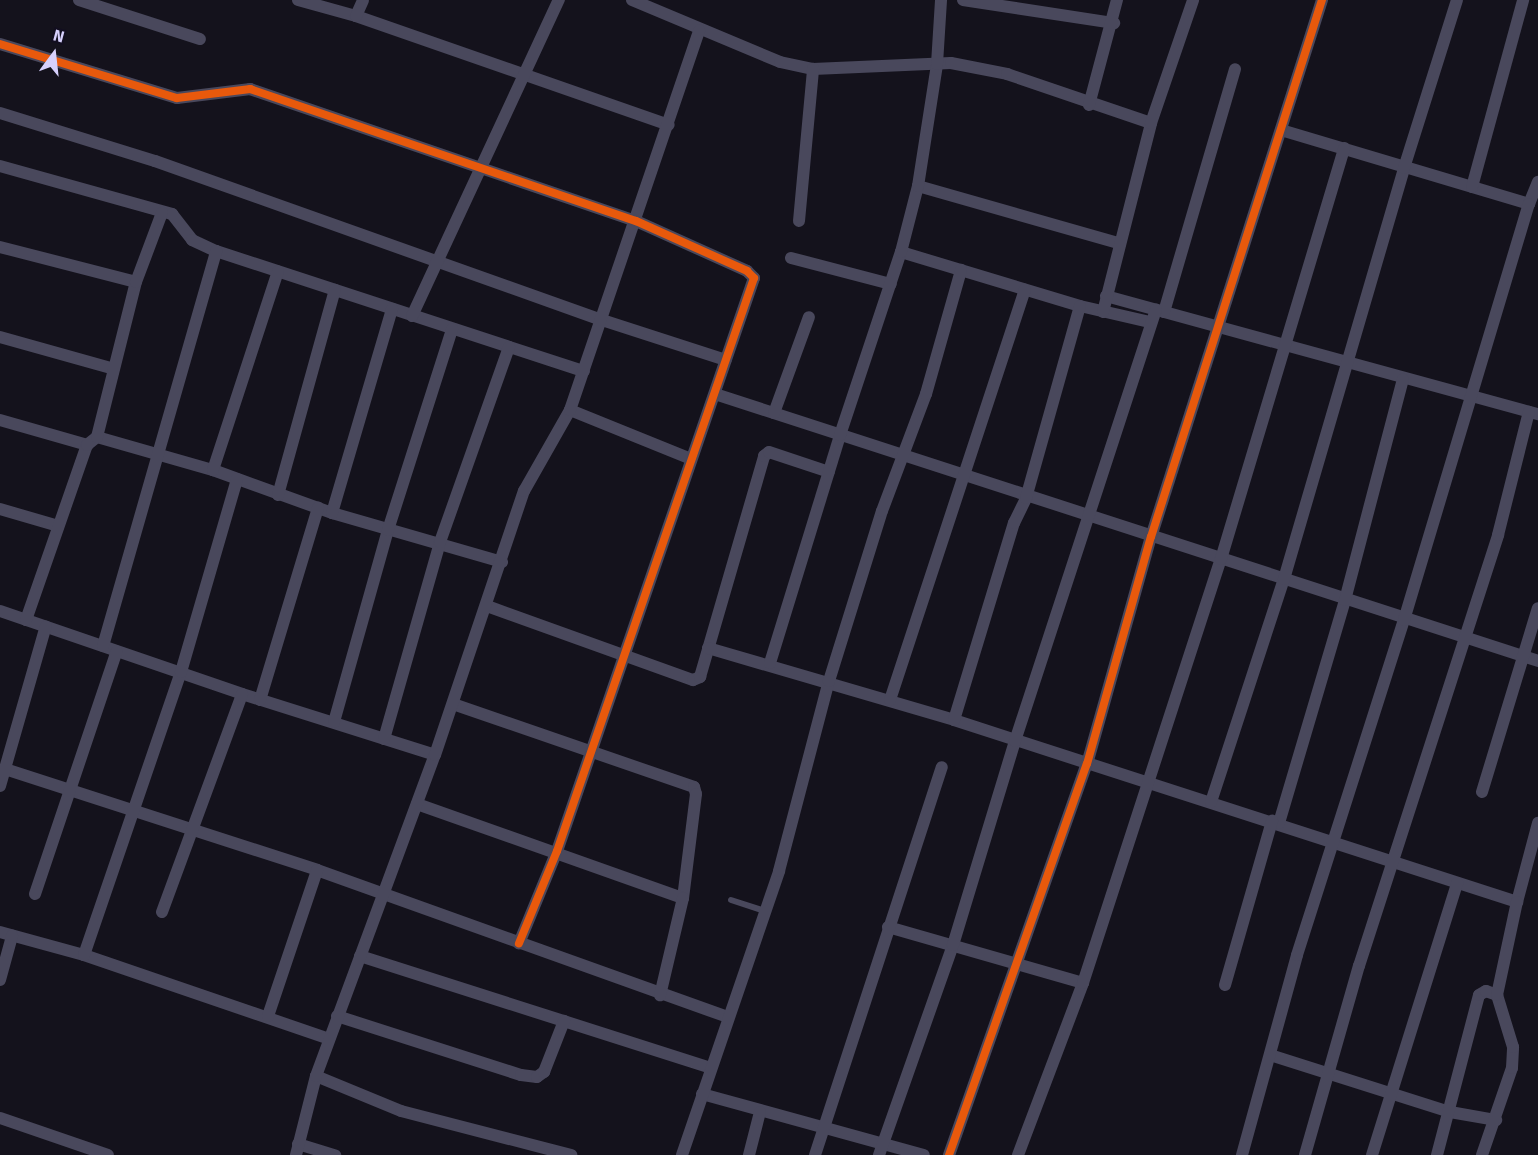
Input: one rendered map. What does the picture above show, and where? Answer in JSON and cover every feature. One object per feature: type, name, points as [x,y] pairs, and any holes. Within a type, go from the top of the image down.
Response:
[{"type":"street","points":[[79,0],[110,5],[200,39]]},
{"type":"street","points":[[298,0],[356,16],[669,125]]},
{"type":"street","points":[[356,16],[363,0]]},
{"type":"street","points":[[412,316],[438,262],[479,165],[559,0]]},
{"type":"street","points":[[632,0],[780,62],[813,69],[937,64],[1007,74],[1089,105],[1151,123]]},
{"type":"street","points":[[770,663],[840,435],[901,252],[918,186],[937,64],[941,0]]},
{"type":"street","points":[[963,0],[1114,23]]},
{"type":"street","points":[[1089,105],[1114,23],[1117,0]]},
{"type":"street","points":[[1103,312],[1118,243],[1151,123],[1193,0]]},
{"type":"street","points":[[949,1155],[1087,764],[1151,537],[1221,327],[1322,0]]},
{"type":"street","points":[[1211,802],[1284,579],[1404,168],[1457,0]]},
{"type":"street","points":[[1472,187],[1523,0]]},
{"type":"street","points":[[335,1155],[297,1150],[316,1076],[435,755],[502,562],[524,491],[570,410],[669,125],[699,30]]},
{"type":"street","points":[[0,44],[177,98],[250,89],[479,165],[636,221],[747,271],[754,278],[715,394],[689,458],[660,553],[621,654],[557,851],[519,944]]},
{"type":"street","points":[[800,221],[813,69]]},
{"type":"street","points":[[881,1149],[953,945],[1087,517],[1150,322],[1160,311],[1235,69]]},
{"type":"street","points":[[0,113],[155,161],[602,320],[726,360]]},
{"type":"street","points":[[1281,130],[1529,204]]},
{"type":"street","points":[[1018,1155],[1083,983],[1221,559],[1344,148]]},
{"type":"street","points":[[0,166],[162,213],[180,221],[192,240],[216,251],[584,371]]},
{"type":"street","points":[[1242,1155],[1297,955],[1335,842],[1529,204],[1538,182]]},
{"type":"street","points":[[918,186],[1118,243]]},
{"type":"street","points":[[26,620],[58,526],[92,441],[136,282],[162,213]]},
{"type":"street","points":[[0,247],[136,282]]},
{"type":"street","points":[[103,646],[216,251]]},
{"type":"street","points":[[901,252],[1080,306],[1150,322]]},
{"type":"street","points":[[791,258],[891,284]]},
{"type":"street","points":[[682,1155],[764,911],[811,757],[829,681],[901,456],[926,394],[961,270]]},
{"type":"street","points":[[213,470],[278,271]]},
{"type":"street","points":[[278,495],[335,290]]},
{"type":"street","points":[[890,700],[1025,290]]},
{"type":"street","points":[[1106,296],[1348,365],[1533,413],[1305,1155]]},
{"type":"street","points":[[954,720],[1014,523],[1026,498],[1080,306]]},
{"type":"street","points":[[332,513],[392,309]]},
{"type":"street","points":[[774,412],[809,317]]},
{"type":"street","points":[[333,722],[388,530],[452,328]]},
{"type":"street","points":[[0,337],[111,368]]},
{"type":"street","points":[[384,739],[440,542],[509,347]]},
{"type":"street","points":[[1225,985],[1345,600],[1403,379]]},
{"type":"street","points":[[715,394],[774,412],[964,478],[1284,579],[1463,639],[1538,661]]},
{"type":"street","points":[[570,410],[689,458]]},
{"type":"street","points":[[0,420],[157,453],[213,470],[332,513],[388,530],[440,542],[502,562]]},
{"type":"street","points":[[487,606],[693,680],[700,677],[764,456],[769,452],[829,472]]},
{"type":"street","points":[[84,955],[181,672],[237,479]]},
{"type":"street","points":[[0,508],[58,526]]},
{"type":"street","points":[[260,700],[318,508]]},
{"type":"street","points":[[1482,792],[1538,608]]},
{"type":"street","points":[[0,611],[260,700],[435,755]]},
{"type":"street","points":[[0,786],[46,626]]},
{"type":"street","points":[[708,648],[770,663],[954,720],[1275,822],[1516,902]]},
{"type":"street","points":[[35,894],[73,790],[117,651]]},
{"type":"street","points":[[162,912],[195,828],[242,694]]},
{"type":"street","points":[[453,704],[588,754],[694,788],[696,794],[683,898],[660,995]]},
{"type":"street","points":[[815,1155],[942,767]]},
{"type":"street","points":[[5,769],[195,828],[318,870],[660,995],[728,1017]]},
{"type":"street","points":[[417,804],[557,851],[683,898]]},
{"type":"street","points":[[1482,1155],[1496,1120],[1512,1068],[1513,1047],[1497,995],[1516,902],[1537,830]]},
{"type":"street","points":[[268,1016],[318,870]]},
{"type":"street","points":[[1372,1155],[1456,883]]},
{"type":"street","points":[[888,927],[1083,983]]},
{"type":"street","points":[[0,980],[6,934],[84,955],[268,1016],[329,1040]]},
{"type":"street","points":[[360,956],[711,1068]]},
{"type":"street","points":[[1437,1155],[1479,995],[1486,991],[1497,995]]},
{"type":"street","points":[[337,1016],[521,1075],[537,1077],[544,1072],[564,1021]]},
{"type":"street","points":[[1270,1055],[1329,1076],[1450,1112],[1496,1120]]},
{"type":"street","points":[[316,1076],[401,1111],[571,1155]]},
{"type":"street","points":[[702,1094],[760,1112],[823,1126],[881,1149],[924,1155]]},
{"type":"street","points":[[748,1155],[760,1112]]},
{"type":"street","points":[[0,1118],[108,1155]]},
{"type":"lane","points":[[731,900],[764,911]]},
{"type":"cycle path","points":[[949,1155],[1087,764],[1151,537],[1322,0]]},
{"type":"cycle path","points":[[0,44],[177,98],[250,89],[636,221],[747,271],[754,278],[557,851],[519,943]]}]
